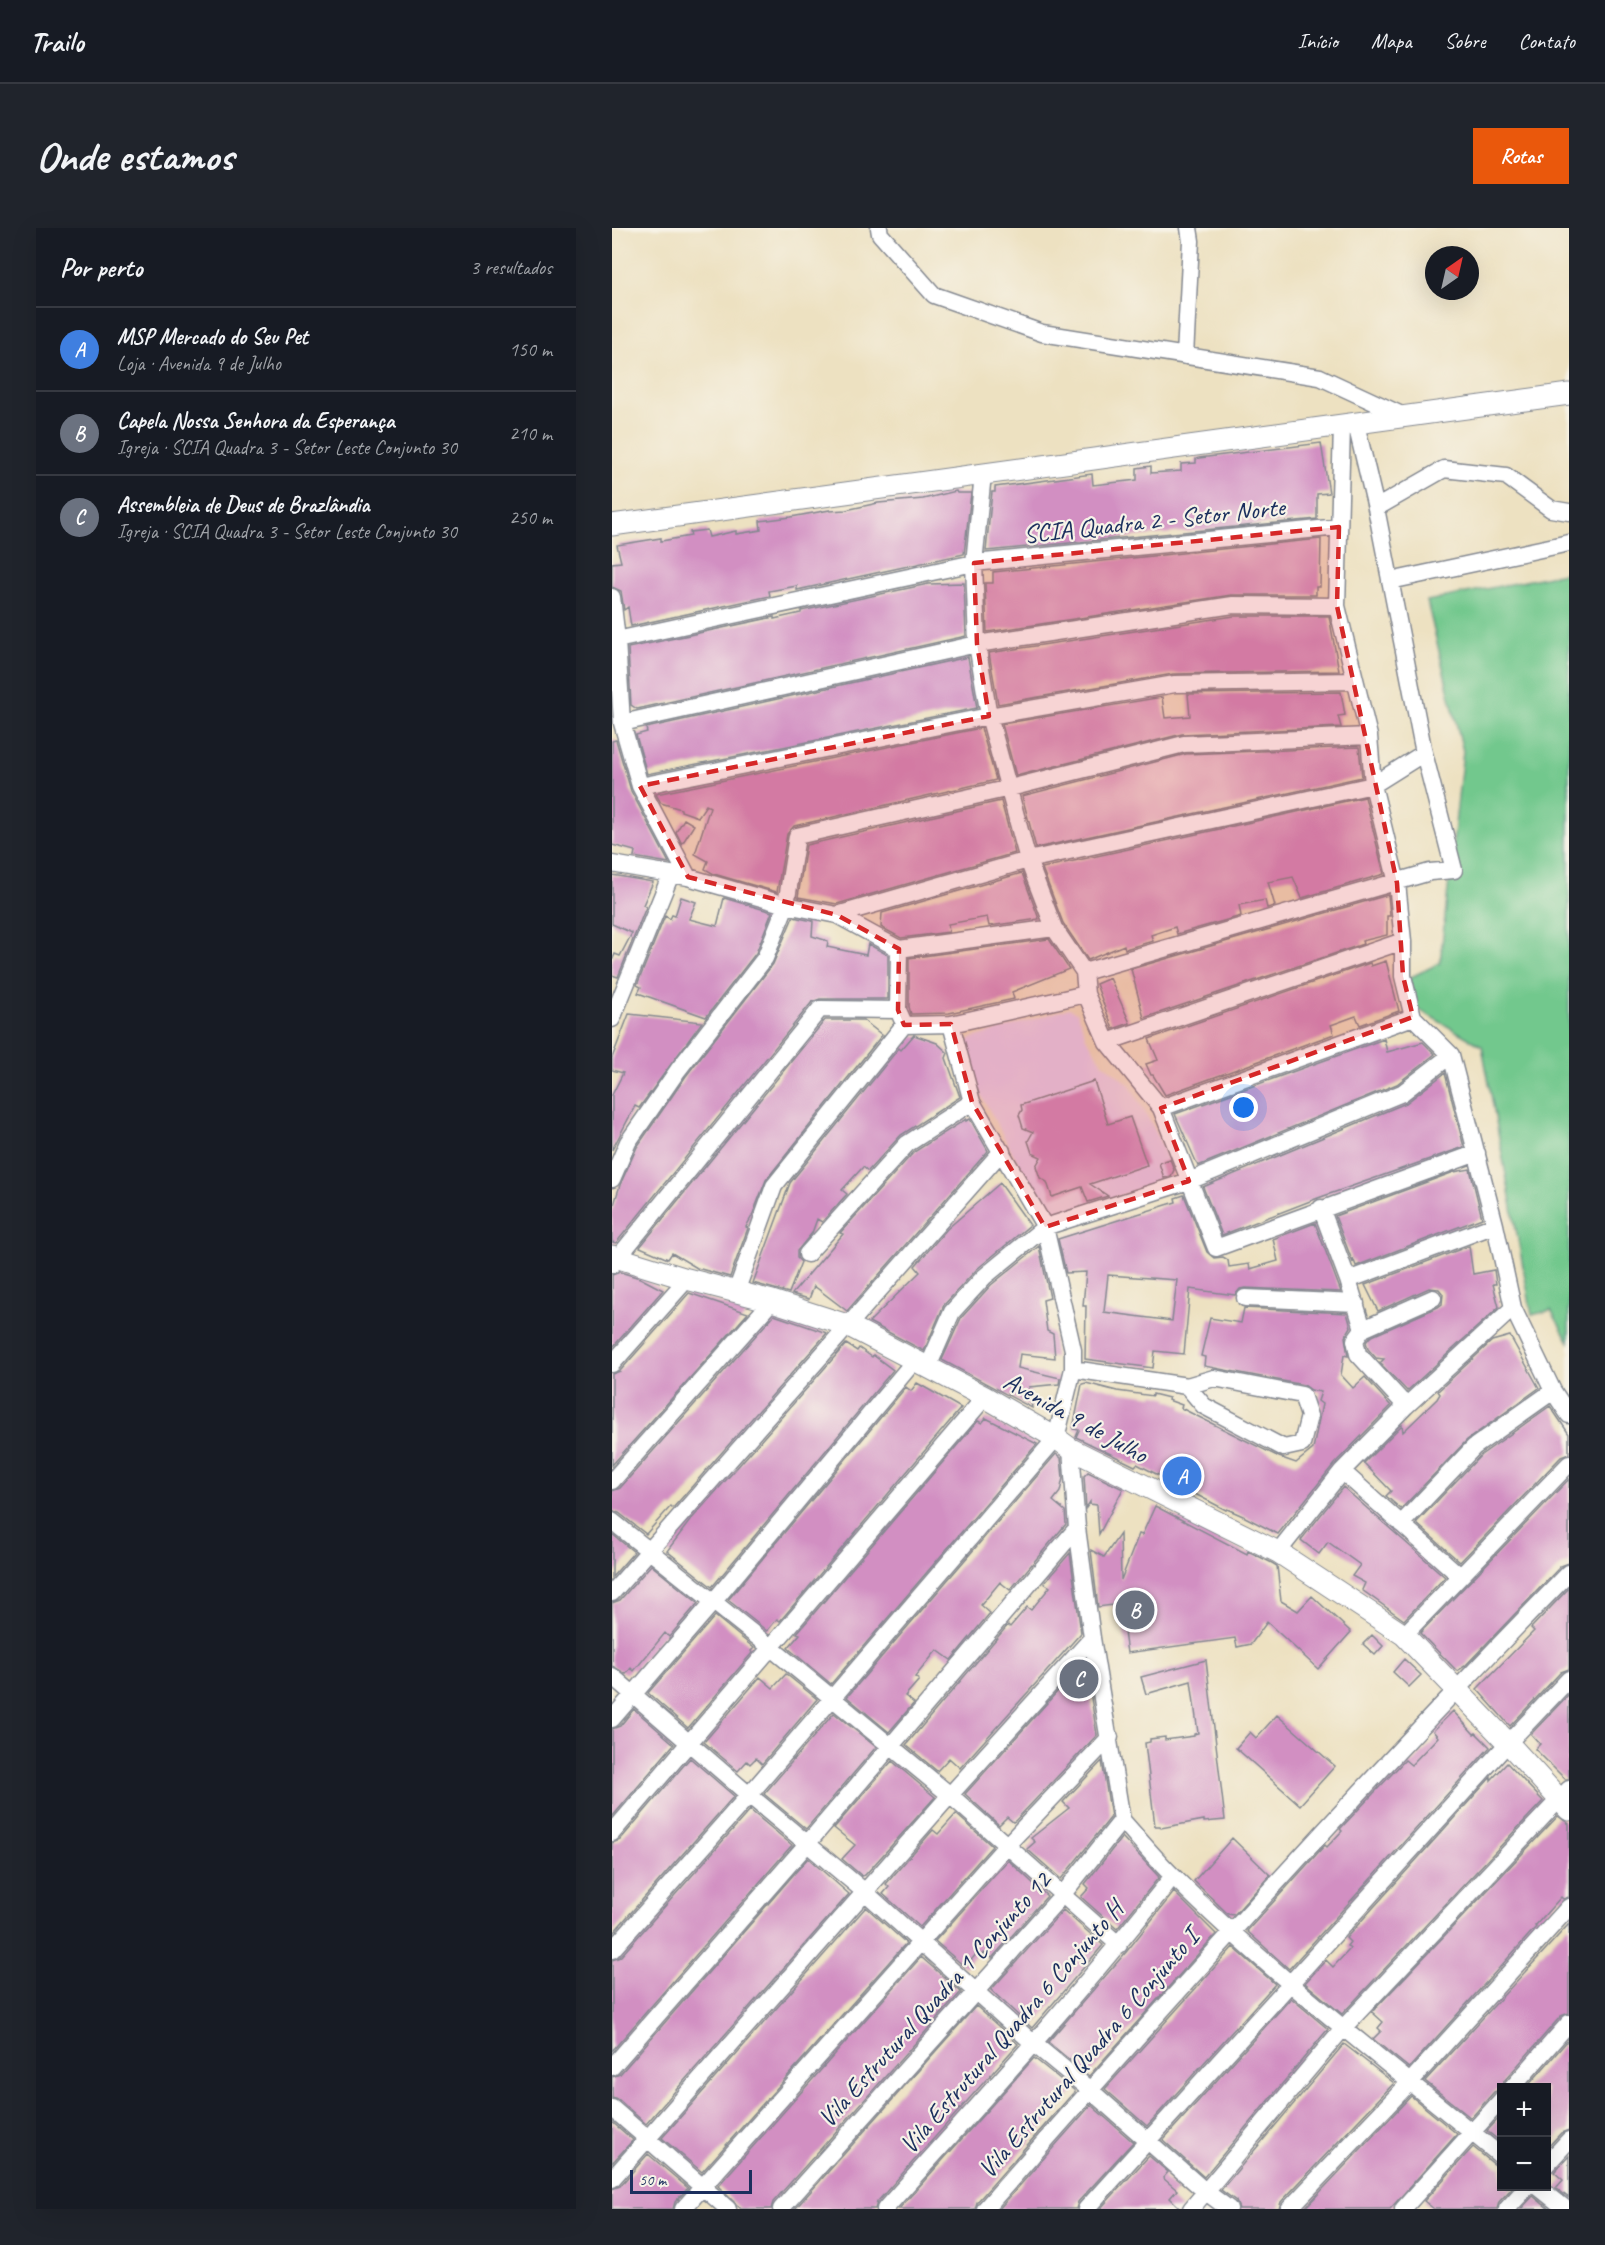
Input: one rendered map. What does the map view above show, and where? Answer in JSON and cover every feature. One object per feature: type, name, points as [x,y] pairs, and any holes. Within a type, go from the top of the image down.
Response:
[{"type":"street","points":[[879,228],[880,234],[934,296],[1042,333],[1320,377],[1406,417]]},
{"type":"street","points":[[1185,356],[1191,241],[1189,228]]},
{"type":"street","points":[[612,525],[1569,394]]},
{"type":"street","points":[[1084,972],[1430,872],[1454,870],[1424,753],[1376,508],[1349,425]]},
{"type":"street","points":[[1349,425],[1339,527],[1337,606],[1369,736],[1373,785],[1397,883],[1402,941],[1402,976],[1413,1017],[1451,1055],[1495,1225],[1513,1308],[1553,1390],[1569,1415]]},
{"type":"street","points":[[1376,508],[1444,469],[1506,476],[1551,509],[1569,512]]},
{"type":"street","points":[[983,474],[974,563],[977,644],[989,716],[1028,860],[1054,927],[1084,972],[1086,994],[1107,1042],[1161,1108],[1216,1248],[1477,1153]]},
{"type":"street","name":"SCIA Quadra 2 - Setor Norte","points":[[615,641],[974,563],[1339,527]]},
{"type":"street","points":[[1390,581],[1569,543]]},
{"type":"street","points":[[612,597],[622,723],[640,786],[688,877]]},
{"type":"street","points":[[622,723],[977,644],[1233,605],[1337,606]]},
{"type":"street","points":[[640,786],[989,716],[1175,684],[1354,681]]},
{"type":"street","points":[[612,1179],[628,1142],[672,1079],[765,958],[786,905],[797,836],[1010,788],[1184,744],[1369,736]]},
{"type":"street","points":[[837,915],[1028,860],[1373,785],[1424,753]]},
{"type":"street","points":[[612,864],[688,877],[786,905],[837,915],[899,949],[1054,927]]},
{"type":"street","points":[[612,1019],[671,874]]},
{"type":"street","points":[[1107,1042],[1402,941]]},
{"type":"street","points":[[736,1292],[774,1186],[901,1017],[899,949]]},
{"type":"street","points":[[614,1260],[820,1009],[951,1024],[1086,994]]},
{"type":"street","points":[[1161,1108],[1413,1017]]},
{"type":"street","points":[[951,1024],[972,1102],[1046,1227],[1073,1350],[1073,1369],[1064,1444],[1092,1638],[1122,1820],[1173,1876],[1230,1931],[1497,2153]]},
{"type":"street","points":[[612,1719],[921,1364],[952,1312],[984,1277],[1046,1227],[1189,1181],[1402,1093],[1451,1055]]},
{"type":"street","points":[[807,1254],[907,1144],[972,1102]]},
{"type":"street","points":[[612,1593],[1002,1151]]},
{"type":"street","points":[[1321,1208],[1356,1303],[1363,1329]]},
{"type":"street","points":[[1348,1280],[1495,1225]]},
{"type":"street","name":"Avenida 9 de Julho","points":[[614,1260],[772,1301],[847,1325],[985,1397],[1064,1444],[1278,1552],[1404,1635],[1566,1800]]},
{"type":"street","points":[[612,1364],[687,1279]]},
{"type":"street","points":[[1245,1298],[1356,1303]]},
{"type":"street","points":[[1406,1406],[1358,1354],[1355,1340],[1363,1329],[1433,1298]]},
{"type":"street","points":[[612,1480],[772,1301]]},
{"type":"street","points":[[1278,1552],[1342,1471],[1406,1406],[1513,1308]]},
{"type":"street","points":[[1073,1369],[1187,1386],[1214,1378],[1302,1395],[1309,1416],[1302,1444],[1284,1448],[1204,1406],[1187,1386]]},
{"type":"street","points":[[1401,1524],[1474,1447],[1553,1390]]},
{"type":"street","points":[[612,1833],[985,1397]]},
{"type":"street","points":[[612,1950],[832,1699],[1064,1444]]},
{"type":"street","points":[[1404,1635],[1569,1464]]},
{"type":"street","points":[[1342,1471],[1461,1576]]},
{"type":"street","points":[[612,1521],[714,1601],[950,1795],[1119,1945]]},
{"type":"street","points":[[612,2067],[807,1844],[1077,1528]]},
{"type":"street","name":"Vila Estrutural Quadra 6 Conjunto I","points":[[985,2209],[1230,1931],[1456,1688],[1569,1574]]},
{"type":"street","points":[[612,2179],[950,1795],[1092,1638]]},
{"type":"street","points":[[612,1676],[749,1796],[865,1892],[1034,2044],[1206,2192],[1229,2209]]},
{"type":"street","points":[[1086,2209],[1146,2140],[1569,1679]]},
{"type":"street","points":[[683,2209],[1006,1846],[1110,1737]]},
{"type":"street","points":[[1191,2209],[1344,2027],[1566,1800]]},
{"type":"street","name":"Vila Estrutural Quadra 1 Conjunto 12","points":[[781,2209],[1063,1894],[1122,1820]]},
{"type":"street","name":"Vila Estrutural Quadra 6 Conjunto H","points":[[885,2209],[1034,2044],[1119,1945],[1173,1876]]},
{"type":"street","points":[[1289,2209],[1411,2081],[1569,1907]]},
{"type":"street","points":[[1516,2083],[1569,2023]]},
{"type":"street","points":[[1403,2209],[1497,2104]]},
{"type":"street","points":[[612,2108],[728,2209]]},
{"type":"street","points":[[1551,2160],[1569,2140]]},
{"type":"street","points":[[1507,2209],[1523,2191]]},
{"type":"street","points":[[1543,2191],[1566,2209]]},
{"type":"highlighted area","points":[[1339,527],[1337,606],[1397,883],[1403,976],[1413,1017],[1161,1108],[1189,1181],[1045,1227],[972,1102],[951,1024],[904,1025],[898,1010],[899,949],[837,915],[688,877],[640,786],[989,716],[977,644],[974,563]]},
{"type":"shaded area","points":[[1069,1008],[1078,1013],[1086,1037],[1102,1063],[1130,1085],[1156,1132],[1173,1170],[1167,1180],[1057,1217],[1044,1211],[977,1087],[965,1046],[970,1039]]},
{"type":"green space","points":[[1569,572],[1569,1342],[1551,1310],[1532,1315],[1482,1046],[1416,1008],[1409,978],[1440,963],[1463,751],[1427,601]]},
{"type":"building","points":[[1321,443],[1329,493],[1317,494],[1317,519],[986,551],[992,492],[995,492],[995,487],[1092,474],[1093,485],[1137,480],[1137,468],[1151,466],[1151,473],[1181,471],[1181,464],[1196,463],[1196,459],[1199,458]]},
{"type":"building","points":[[956,491],[957,493],[971,493],[964,554],[797,590],[797,586],[769,591],[770,596],[631,626],[628,607],[624,610],[621,591],[612,587],[612,563],[621,562],[617,545],[691,536],[690,532],[707,530],[709,537],[736,531],[736,534],[761,530],[760,521],[830,510],[846,510],[878,503],[923,499]]},
{"type":"building","points":[[1321,539],[1320,587],[1316,587],[1316,595],[1231,595],[987,632],[985,583],[993,583],[993,572]]},
{"type":"building","points":[[964,583],[966,636],[637,709],[631,705],[628,648],[774,617],[774,619],[801,613],[801,611],[928,584]]},
{"type":"building","points":[[1234,616],[1329,616],[1339,671],[1173,674],[998,704],[989,653]]},
{"type":"building","points":[[968,657],[977,708],[647,774],[636,735],[647,732],[646,728]]},
{"type":"building","points":[[1341,692],[1345,715],[1338,716],[1341,727],[1182,734],[1016,776],[1002,724],[1162,697],[1165,718],[1190,716],[1188,694]]},
{"type":"building","points":[[981,728],[996,780],[794,826],[787,834],[777,892],[714,874],[705,869],[708,861],[695,854],[710,807],[706,805],[698,817],[661,803],[656,794]]},
{"type":"building","points":[[616,740],[631,791],[669,863],[634,857],[635,851],[612,845],[612,741]]},
{"type":"building","points":[[1359,747],[1362,777],[1036,848],[1022,796],[1186,754]]},
{"type":"building","points":[[1365,797],[1384,874],[1302,898],[1293,877],[1268,882],[1275,906],[1267,908],[1265,900],[1239,905],[1241,916],[1177,934],[1175,927],[1151,935],[1153,941],[1125,949],[1124,945],[1088,960],[1063,923],[1042,868]]},
{"type":"building","points":[[1001,801],[1015,853],[837,904],[798,897],[806,845]]},
{"type":"building","points":[[684,819],[694,825],[682,844],[676,832]]},
{"type":"building","points":[[1022,873],[1039,919],[989,926],[987,917],[948,924],[949,932],[901,938],[881,927],[882,913]]},
{"type":"building","points":[[612,875],[653,882],[643,905],[646,907],[618,977],[612,975],[612,961],[615,954],[620,956],[632,933],[612,924]]},
{"type":"building","points":[[1388,895],[1390,916],[1387,916],[1387,935],[1362,941],[1363,944],[1144,1018],[1131,969]]},
{"type":"building","points":[[681,897],[696,902],[689,919],[717,926],[724,898],[772,912],[756,953],[706,1017],[638,993],[641,987],[637,985],[665,916],[670,919],[672,915],[675,916]]},
{"type":"building","points":[[793,917],[813,921],[812,936],[828,941],[827,947],[866,955],[868,944],[888,955],[888,999],[820,999],[812,1002],[616,1243],[612,1242],[612,1211],[620,1185],[637,1147],[686,1076],[773,964]]},
{"type":"building","points":[[1049,939],[1069,969],[1012,992],[1014,999],[949,1013],[911,1014],[909,958]]},
{"type":"building","points":[[1386,961],[1399,1011],[1360,1025],[1356,1016],[1331,1025],[1334,1034],[1165,1095],[1151,1075],[1146,1064],[1158,1060],[1149,1039],[1370,963],[1371,966]]},
{"type":"building","points":[[1110,978],[1130,1023],[1113,1029],[1096,984]]},
{"type":"building","points":[[629,1014],[702,1022],[639,1108],[635,1106],[612,1150],[612,1095],[623,1073],[612,1070],[612,1058]]},
{"type":"building","points":[[825,1020],[863,1020],[882,1035],[766,1180],[746,1227],[748,1228],[730,1277],[697,1268],[672,1253],[668,1259],[640,1247]]},
{"type":"building","points":[[914,1035],[937,1043],[948,1053],[946,1058],[960,1097],[901,1135],[868,1171],[863,1167],[842,1190],[847,1194],[822,1222],[817,1219],[812,1233],[797,1251],[797,1258],[801,1262],[789,1293],[753,1283],[790,1183],[899,1048],[901,1050]]},
{"type":"building","points":[[1384,1039],[1387,1052],[1423,1042],[1435,1054],[1397,1084],[1198,1166],[1175,1114]]},
{"type":"building","points":[[1445,1073],[1464,1147],[1318,1198],[1222,1235],[1203,1187],[1406,1103]]},
{"type":"building","points":[[1094,1081],[1108,1124],[1130,1117],[1147,1165],[1090,1184],[1108,1196],[1088,1202],[1082,1187],[1052,1197],[1047,1182],[1040,1178],[1036,1166],[1041,1157],[1032,1153],[1028,1141],[1033,1132],[1023,1128],[1019,1115],[1022,1110],[1021,1105]]},
{"type":"building","points":[[966,1119],[966,1121],[970,1119],[988,1151],[847,1311],[814,1286],[809,1299],[792,1294],[843,1234],[840,1233],[914,1152]]},
{"type":"building","points":[[1170,1159],[1174,1170],[1171,1176],[1164,1178],[1159,1163]]},
{"type":"building","points":[[1470,1169],[1482,1218],[1356,1266],[1353,1258],[1353,1263],[1335,1216],[1454,1172]]},
{"type":"building","points":[[1000,1183],[1030,1225],[977,1269],[944,1305],[924,1351],[869,1322],[920,1272],[915,1266],[947,1229]]},
{"type":"building","points":[[1184,1195],[1207,1252],[1214,1258],[1223,1257],[1228,1260],[1229,1267],[1249,1264],[1250,1269],[1278,1261],[1273,1239],[1315,1223],[1341,1292],[1245,1288],[1240,1289],[1235,1295],[1190,1289],[1184,1354],[1155,1351],[1153,1368],[1085,1359],[1086,1306],[1083,1306],[1086,1272],[1066,1273],[1058,1239],[1176,1202],[1175,1198]],"holes":[[[1108,1275],[1177,1280],[1172,1321],[1104,1312]]]},
{"type":"building","points":[[1039,1246],[1050,1298],[1043,1300],[1047,1331],[1053,1334],[1055,1358],[1020,1354],[1018,1368],[1060,1378],[1059,1384],[1029,1387],[1032,1408],[942,1360],[961,1318],[991,1285]]},
{"type":"building","points":[[1469,1246],[1473,1274],[1494,1270],[1496,1284],[1493,1284],[1499,1307],[1407,1391],[1380,1363],[1384,1359],[1376,1358],[1368,1349],[1366,1342],[1370,1337],[1438,1307],[1442,1304],[1443,1294],[1439,1289],[1429,1288],[1378,1311],[1365,1285]]},
{"type":"building","points":[[620,1272],[640,1278],[663,1290],[612,1348],[612,1275]]},
{"type":"building","points":[[689,1293],[748,1313],[612,1465],[612,1374],[620,1371]]},
{"type":"building","points":[[1244,1308],[1347,1313],[1351,1327],[1345,1337],[1348,1356],[1344,1355],[1341,1375],[1353,1388],[1365,1377],[1391,1406],[1334,1464],[1278,1534],[1137,1464],[1135,1466],[1076,1437],[1079,1430],[1073,1429],[1082,1384],[1086,1383],[1117,1391],[1153,1396],[1153,1394],[1169,1398],[1168,1400],[1182,1405],[1181,1408],[1279,1457],[1296,1463],[1313,1449],[1322,1404],[1318,1401],[1321,1392],[1311,1390],[1304,1385],[1204,1366],[1205,1357],[1201,1356],[1210,1318],[1241,1323]]},
{"type":"building","points":[[774,1315],[827,1333],[673,1508],[671,1506],[646,1534],[619,1513],[612,1511],[612,1491],[620,1488]]},
{"type":"building","points":[[1510,1336],[1539,1388],[1467,1440],[1401,1509],[1386,1496],[1391,1491],[1364,1463],[1402,1425],[1403,1432],[1437,1399],[1440,1394],[1438,1391],[1492,1341]]},
{"type":"building","points":[[846,1344],[857,1351],[859,1348],[872,1357],[873,1355],[893,1370],[712,1587],[667,1551],[689,1522]]},
{"type":"building","points":[[917,1383],[961,1408],[780,1621],[777,1619],[767,1631],[728,1600],[906,1387],[911,1391]]},
{"type":"building","points":[[1550,1406],[1569,1434],[1569,1454],[1561,1457],[1460,1562],[1416,1523],[1481,1455]]},
{"type":"building","points":[[986,1418],[1037,1444],[831,1684],[788,1648],[800,1634],[797,1633],[978,1421],[982,1423]]},
{"type":"building","points":[[1056,1454],[1061,1458],[1063,1478],[1060,1492],[1053,1501],[1065,1511],[1066,1524],[1010,1590],[1000,1582],[981,1605],[990,1613],[951,1660],[937,1650],[915,1677],[919,1680],[905,1696],[914,1703],[889,1732],[847,1697]]},
{"type":"building","points":[[1088,1472],[1123,1489],[1099,1534],[1097,1505],[1090,1504],[1090,1502],[1086,1508],[1084,1476]]},
{"type":"building","points":[[1569,1479],[1569,1563],[1561,1566],[1465,1666],[1457,1671],[1420,1633]]},
{"type":"building","points":[[1343,1487],[1445,1577],[1404,1620],[1362,1590],[1365,1583],[1352,1576],[1360,1565],[1328,1542],[1319,1554],[1301,1540]]},
{"type":"building","points":[[1155,1506],[1247,1554],[1248,1551],[1277,1566],[1281,1601],[1298,1611],[1312,1596],[1351,1632],[1318,1669],[1267,1622],[1251,1644],[1237,1647],[1235,1638],[1127,1653],[1120,1604],[1098,1607],[1091,1550],[1104,1557],[1120,1534],[1121,1580],[1139,1534],[1142,1535]]},
{"type":"building","points":[[612,1534],[634,1552],[612,1577]]},
{"type":"building","points":[[1070,1553],[1081,1633],[960,1768],[949,1758],[937,1771],[906,1745],[1008,1625],[1010,1627],[1027,1607],[1031,1610],[1050,1587],[1044,1583]]},
{"type":"building","points":[[651,1565],[698,1603],[669,1637],[665,1633],[634,1671],[631,1668],[626,1674],[612,1666],[612,1603],[620,1600]]},
{"type":"building","points":[[1569,1588],[1569,1669],[1561,1672],[1510,1726],[1477,1689],[1534,1631],[1531,1628]]},
{"type":"building","points":[[715,1616],[754,1648],[688,1728],[648,1693]]},
{"type":"building","points":[[1372,1635],[1383,1646],[1375,1655],[1363,1644]]},
{"type":"building","points":[[1404,1659],[1421,1675],[1409,1687],[1393,1672]]},
{"type":"building","points":[[1206,1660],[1225,1820],[1204,1822],[1204,1820],[1161,1828],[1155,1826],[1145,1743],[1150,1742],[1150,1739],[1165,1737],[1165,1740],[1194,1736],[1198,1733],[1191,1681],[1146,1694],[1141,1677]]},
{"type":"building","points":[[1085,1661],[1097,1735],[1015,1821],[1007,1817],[999,1825],[965,1794]]},
{"type":"building","points":[[786,1674],[817,1699],[762,1764],[756,1758],[750,1764],[747,1761],[738,1771],[704,1742],[760,1677],[773,1688]]},
{"type":"building","points":[[1569,1694],[1569,1779],[1565,1779],[1535,1749],[1540,1744],[1531,1734]]},
{"type":"building","points":[[634,1709],[674,1744],[612,1817],[612,1729],[620,1726]]},
{"type":"building","points":[[1453,1711],[1474,1734],[1476,1733],[1490,1747],[1289,1969],[1247,1931],[1325,1845],[1327,1847],[1342,1831],[1340,1829],[1405,1760],[1411,1765],[1438,1737],[1433,1731]]},
{"type":"building","points":[[834,1713],[876,1747],[806,1829],[764,1794]]},
{"type":"building","points":[[1277,1715],[1335,1766],[1300,1805],[1236,1748],[1250,1732],[1256,1738]]},
{"type":"building","points":[[690,1758],[734,1796],[612,1934],[612,1843],[620,1840]]},
{"type":"building","points":[[892,1761],[935,1797],[862,1876],[842,1859],[855,1845],[834,1828]]},
{"type":"building","points":[[1102,1761],[1111,1817],[1061,1879],[1027,1849],[1035,1842],[1031,1838],[1069,1808],[1063,1802]]},
{"type":"building","points":[[1507,1763],[1543,1801],[1342,2014],[1305,1983],[1326,1960],[1333,1967],[1350,1949],[1347,1946],[1350,1942],[1346,1938],[1491,1777],[1491,1780]]},
{"type":"building","points":[[750,1810],[792,1845],[612,2051],[612,1960],[620,1957]]},
{"type":"building","points":[[956,1814],[992,1846],[920,1927],[883,1894],[889,1887],[886,1884],[933,1830],[938,1834]]},
{"type":"building","points":[[1558,1816],[1569,1824],[1569,1897],[1563,1899],[1561,1897],[1409,2068],[1373,2039],[1381,2031],[1378,2028],[1383,2022],[1372,2012]]},
{"type":"building","points":[[1122,1837],[1159,1877],[1117,1929],[1081,1897],[1089,1888],[1085,1884]]},
{"type":"building","points":[[1232,1838],[1270,1875],[1234,1915],[1228,1914],[1194,1881]]},
{"type":"building","points":[[808,1858],[849,1894],[646,2124],[619,2100],[612,2098],[612,2077],[620,2074]]},
{"type":"building","points":[[1008,1860],[1047,1896],[992,1958],[984,1953],[982,1956],[978,1952],[965,1967],[935,1941]]},
{"type":"building","points":[[1174,1892],[1216,1934],[1089,2076],[1048,2042],[1127,1951]]},
{"type":"building","points":[[866,1907],[906,1943],[702,2172],[662,2138]]},
{"type":"building","points":[[1063,1910],[1103,1945],[1032,2028],[991,1990]]},
{"type":"building","points":[[1569,1924],[1569,2013],[1561,2016],[1504,2083],[1497,2083],[1497,2091],[1471,2118],[1425,2081]]},
{"type":"building","points":[[1233,1947],[1275,1984],[1147,2126],[1105,2089]]},
{"type":"building","points":[[921,1957],[961,1992],[773,2202],[771,2209],[741,2209],[718,2186]]},
{"type":"building","points":[[1291,1998],[1328,2029],[1204,2177],[1163,2140]]},
{"type":"building","points":[[976,2006],[1018,2044],[877,2202],[875,2209],[795,2209]]},
{"type":"building","points":[[1569,2039],[1569,2130],[1561,2133],[1551,2144],[1551,2083],[1530,2083]]},
{"type":"building","points":[[1344,2044],[1394,2083],[1281,2202],[1279,2209],[1239,2209],[1236,2201],[1221,2190]]},
{"type":"building","points":[[1034,2058],[1075,2091],[977,2202],[975,2209],[899,2209]]},
{"type":"building","points":[[1411,2096],[1457,2134],[1390,2209],[1304,2209]]},
{"type":"building","points":[[1091,2105],[1133,2142],[1078,2202],[1076,2209],[999,2209]]},
{"type":"building","points":[[1497,2120],[1497,2139],[1487,2131]]},
{"type":"building","points":[[612,2122],[633,2140],[612,2163]]},
{"type":"building","points":[[1473,2147],[1497,2166],[1497,2191],[1509,2191],[1499,2202],[1497,2209],[1434,2209],[1424,2201]]},
{"type":"building","points":[[648,2154],[688,2188],[675,2202],[673,2209],[612,2209],[612,2189],[620,2186]]},
{"type":"building","points":[[1149,2156],[1168,2172],[1163,2178],[1177,2190],[1170,2198],[1181,2209],[1100,2209]]},
{"type":"building","points":[[1569,2156],[1569,2198],[1556,2188],[1563,2180],[1554,2172]]},
{"type":"building","points":[[1533,2196],[1549,2209],[1521,2209]]},
{"type":"place","name":"MSP Mercado do Seu Pet","points":[[1182,1476]]},
{"type":"place","name":"Capela Nossa Senhora da Esperança","points":[[1135,1610]]},
{"type":"place","name":"Assembleia de Deus de Brazlândia","points":[[1079,1679]]}]
